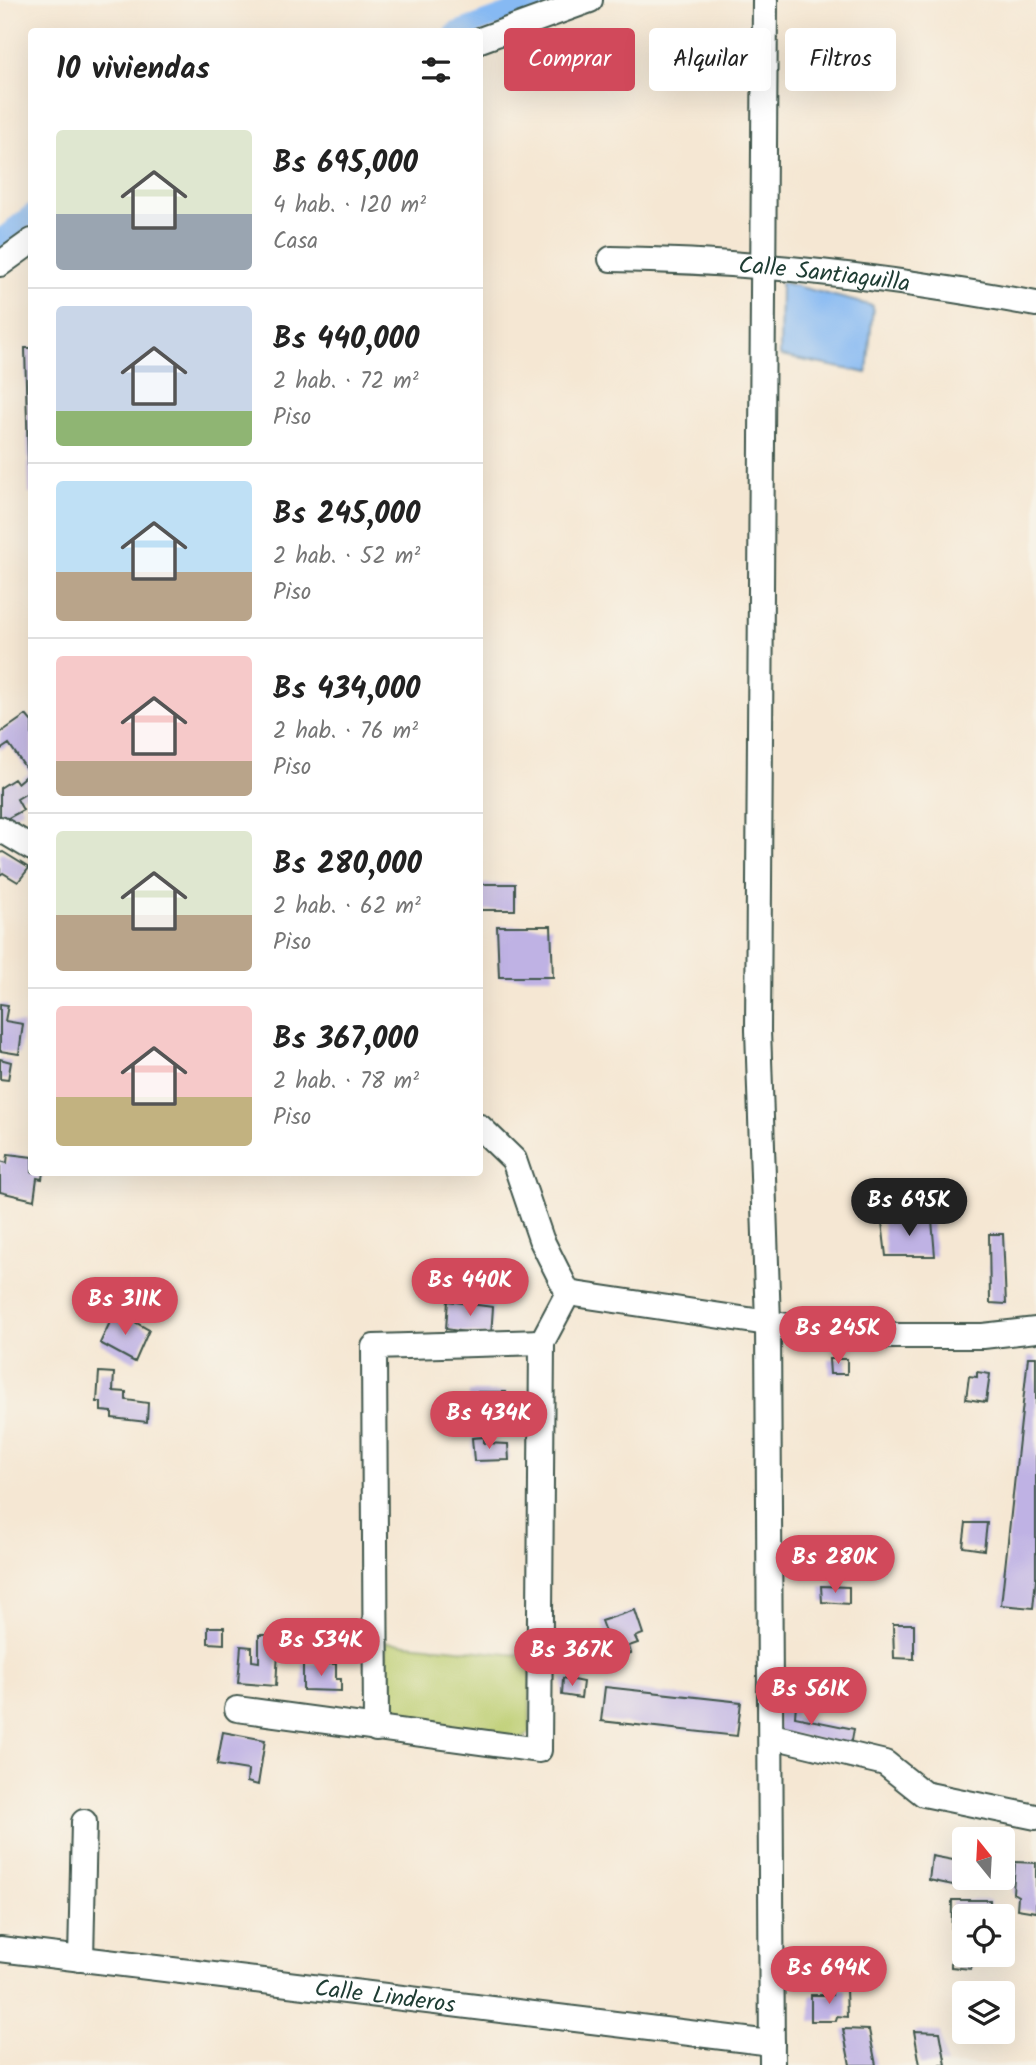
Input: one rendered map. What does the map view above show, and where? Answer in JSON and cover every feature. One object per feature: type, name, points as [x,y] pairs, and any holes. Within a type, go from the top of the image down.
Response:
[{"type":"street","points":[[483,39],[590,0]]},
{"type":"street","points":[[765,0],[758,1030],[768,1322],[772,2054]]},
{"type":"street","points":[[0,264],[28,244]]},
{"type":"street","name":"Calle Santiaguilla","points":[[611,259],[712,260],[763,265],[873,277],[1036,304]]},
{"type":"street","points":[[0,829],[28,846]]},
{"type":"street","points":[[483,1130],[514,1160],[541,1240],[568,1293]]},
{"type":"street","points":[[568,1293],[855,1336],[984,1336],[1036,1330]]},
{"type":"street","points":[[237,1709],[540,1750],[542,1342],[568,1293]]},
{"type":"street","points":[[376,1729],[374,1347],[542,1342]]},
{"type":"street","points":[[772,1736],[885,1763],[924,1794],[1036,1817]]},
{"type":"street","points":[[81,1959],[84,1822]]},
{"type":"street","name":"Calle Linderos","points":[[0,1949],[772,2054]]},
{"type":"green space","points":[[386,1642],[530,1656],[530,1732],[523,1739],[390,1719],[387,1708]]},
{"type":"water","points":[[781,282],[873,306],[867,373],[780,356]]},
{"type":"building","points":[[25,348],[28,348],[28,458]]},
{"type":"building","points":[[26,715],[28,717],[28,772],[9,744],[0,750],[0,733]]},
{"type":"building","points":[[28,774],[28,792],[17,799],[23,810],[3,821],[0,817],[0,788],[14,779],[17,783]]},
{"type":"building","points":[[3,852],[28,867],[18,882],[3,873],[0,875],[0,853]]},
{"type":"building","points":[[483,884],[515,884],[515,910],[483,910]]},
{"type":"building","points":[[497,926],[551,926],[553,977],[499,977]]},
{"type":"building","points":[[0,1004],[8,1005],[5,1021],[23,1024],[19,1054],[0,1051]]},
{"type":"building","points":[[0,1059],[11,1062],[8,1080],[0,1079]]},
{"type":"building","points":[[8,1154],[28,1156],[28,1176],[42,1176],[42,1179],[37,1178],[34,1200],[0,1192],[0,1161],[7,1163]]},
{"type":"building","points":[[932,1220],[935,1256],[886,1256],[882,1222]]},
{"type":"building","points":[[989,1234],[1003,1234],[1006,1304],[990,1303]]},
{"type":"building","points":[[448,1301],[493,1307],[491,1336],[446,1329]]},
{"type":"building","points":[[113,1316],[122,1321],[124,1316],[149,1330],[135,1362],[100,1343]]},
{"type":"building","points":[[1028,1357],[1036,1357],[1036,1578],[1033,1608],[1001,1605]]},
{"type":"building","points":[[829,1359],[847,1359],[847,1374],[830,1374]]},
{"type":"building","points":[[99,1372],[114,1373],[113,1391],[126,1392],[126,1400],[148,1403],[147,1422],[112,1418],[112,1412],[101,1411],[101,1402],[97,1402]]},
{"type":"building","points":[[977,1372],[990,1374],[986,1402],[966,1399],[969,1376],[977,1377]]},
{"type":"building","points":[[469,1392],[506,1392],[505,1406],[510,1407],[510,1418],[475,1419],[475,1402],[469,1399]]},
{"type":"building","points":[[484,1437],[484,1443],[508,1444],[509,1460],[474,1461],[472,1438]]},
{"type":"building","points":[[966,1523],[987,1523],[984,1550],[963,1547]]},
{"type":"building","points":[[821,1586],[849,1587],[849,1604],[822,1602]]},
{"type":"building","points":[[635,1610],[643,1634],[635,1637],[638,1643],[629,1646],[631,1653],[615,1658],[601,1621]]},
{"type":"building","points":[[893,1624],[914,1624],[914,1659],[894,1658]]},
{"type":"building","points":[[208,1627],[224,1627],[224,1644],[208,1643]]},
{"type":"building","points":[[259,1635],[279,1635],[276,1686],[238,1683],[241,1646],[252,1647],[252,1661],[259,1662]]},
{"type":"building","points":[[285,1647],[305,1647],[306,1659],[284,1659]]},
{"type":"building","points":[[303,1664],[336,1664],[336,1679],[341,1679],[341,1691],[303,1690]]},
{"type":"building","points":[[563,1678],[583,1682],[581,1698],[562,1695]]},
{"type":"building","points":[[605,1687],[741,1702],[737,1736],[601,1721]]},
{"type":"building","points":[[777,1703],[796,1704],[795,1717],[854,1729],[851,1746],[778,1731]]},
{"type":"building","points":[[223,1732],[265,1740],[258,1785],[247,1782],[248,1770],[217,1765]]},
{"type":"building","points":[[932,1856],[952,1860],[952,1885],[929,1880]]},
{"type":"building","points":[[1015,1862],[1036,1863],[1036,1912],[1017,1909],[1018,1896],[1013,1893]]},
{"type":"building","points":[[952,1900],[990,1900],[990,1904],[952,1904],[952,1967],[971,1967],[971,1969],[951,1967]]},
{"type":"building","points":[[846,1989],[847,2017],[837,2016],[836,2021],[811,2021],[811,1995],[832,1995],[832,1990]]},
{"type":"building","points":[[843,2029],[869,2030],[876,2065],[850,2065]]},
{"type":"building","points":[[914,2031],[940,2032],[946,2065],[920,2065]]},
{"type":"waterway","points":[[466,28],[543,0]]},
{"type":"waterway","points":[[0,239],[28,216]]}]
